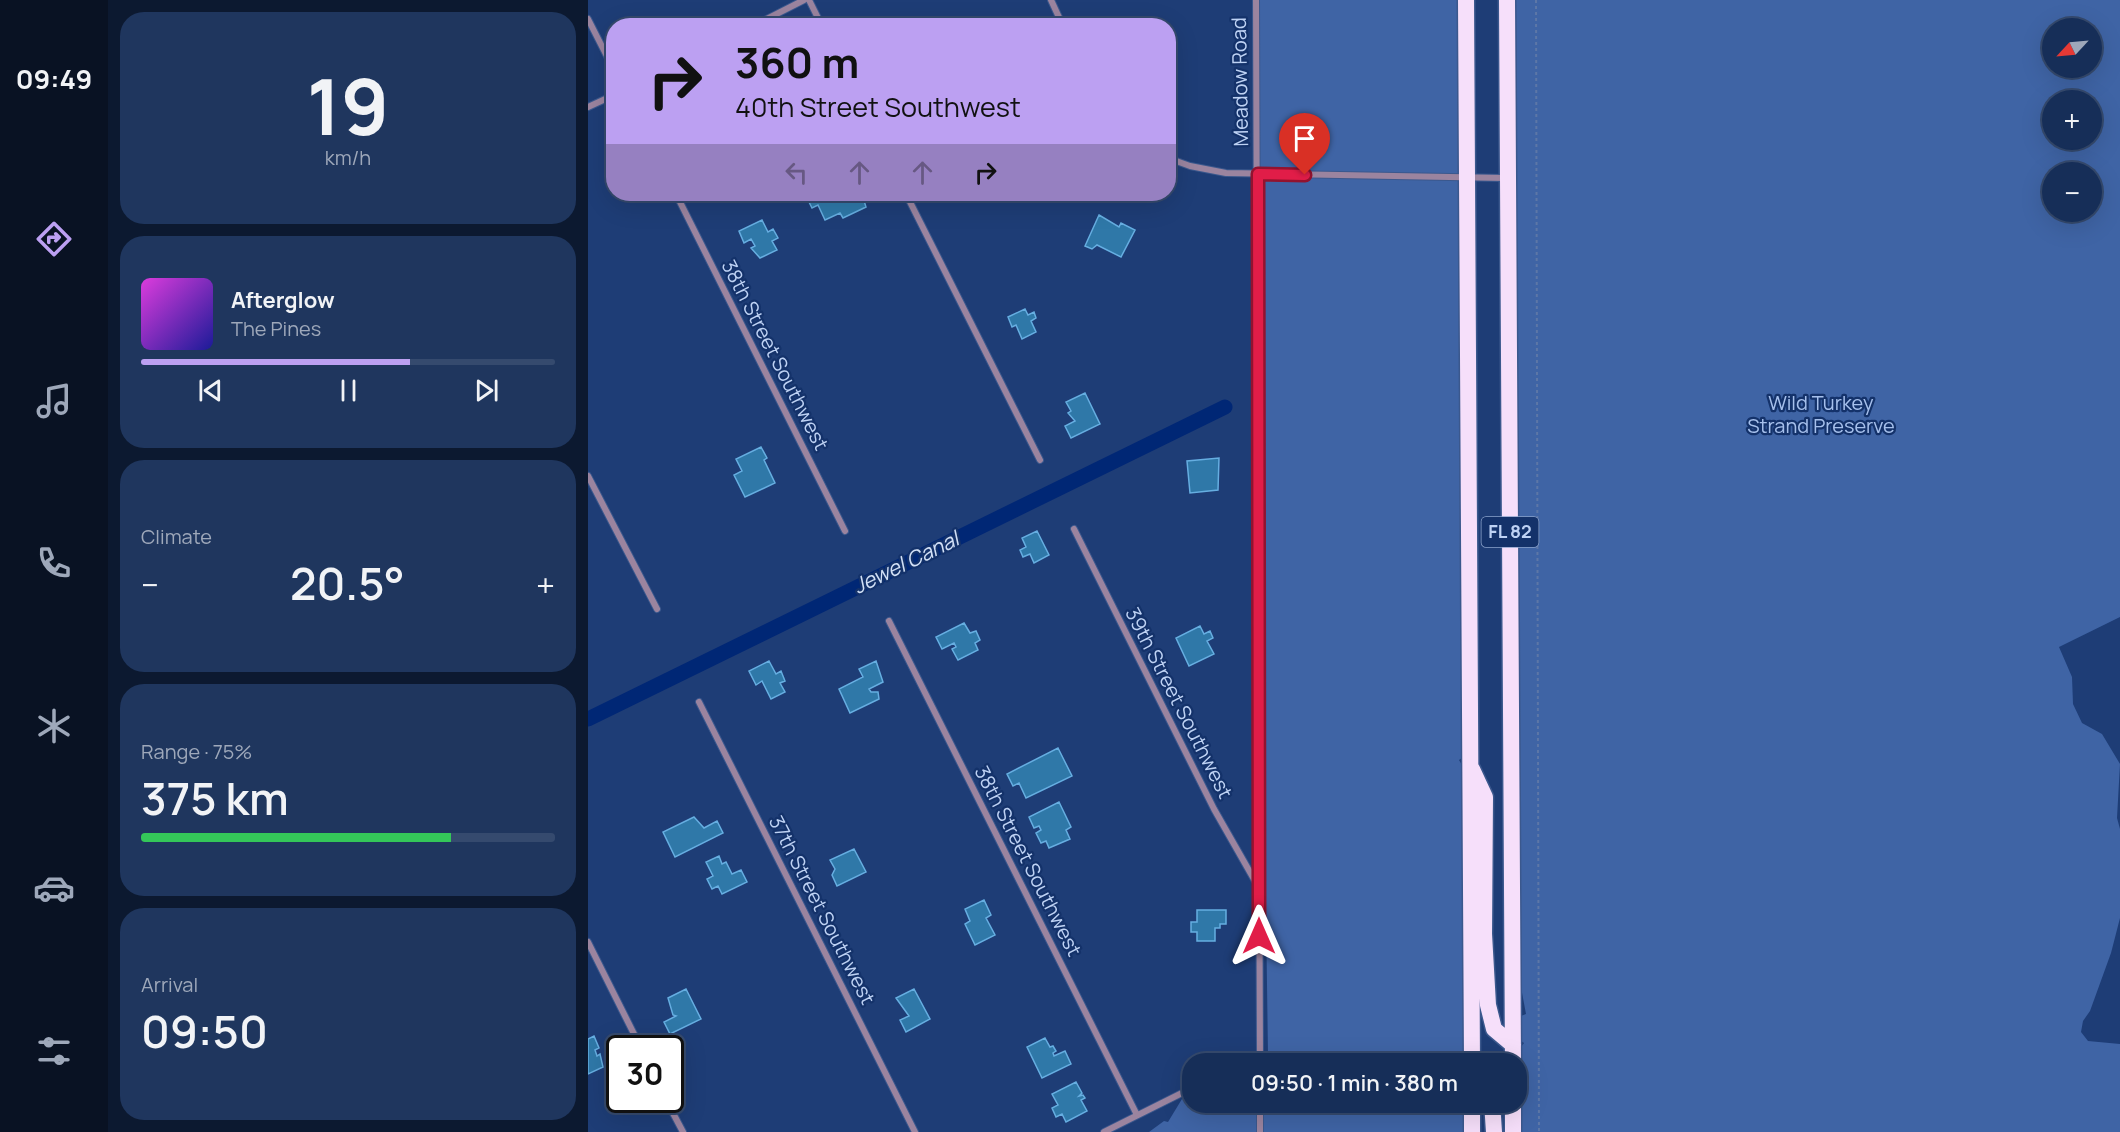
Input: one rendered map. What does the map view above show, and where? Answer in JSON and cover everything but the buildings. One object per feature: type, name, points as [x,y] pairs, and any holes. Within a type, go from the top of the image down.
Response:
[{"type":"highway","name":"FL 82","points":[[1466,0],[1472,1053]]},
{"type":"highway","name":"FL 82","points":[[1508,0],[1513,1053]]},
{"type":"highway","points":[[1470,763],[1485,797],[1485,934],[1489,1012],[1494,1029],[1513,1045]]},
{"type":"highway","points":[[1472,1113],[1472,1132]]},
{"type":"highway","points":[[1493,1113],[1494,1132]]},
{"type":"highway","points":[[1513,1113],[1513,1132]]},
{"type":"street","points":[[769,18],[804,0]]},
{"type":"street","points":[[809,0],[818,18]]},
{"type":"street","points":[[1051,0],[1060,18]]},
{"type":"street","name":"Meadow Road","points":[[1256,0],[1260,1053]]},
{"type":"street","points":[[588,19],[606,54]]},
{"type":"street","points":[[588,107],[606,99]]},
{"type":"street","points":[[1176,160],[1210,171],[1258,174],[1509,178]]},
{"type":"street","name":"38th Street Southwest","points":[[680,201],[845,531]]},
{"type":"street","points":[[910,201],[1040,460]]},
{"type":"street","points":[[588,476],[657,609]]},
{"type":"street","name":"39th Street Southwest","points":[[1074,529],[1214,809],[1259,889]]},
{"type":"street","name":"38th Street Southwest","points":[[889,621],[1137,1115]]},
{"type":"street","name":"37th Street Southwest","points":[[699,702],[915,1132]]},
{"type":"street","points":[[588,942],[634,1035]]},
{"type":"street","points":[[1104,1132],[1182,1093]]},
{"type":"street","points":[[673,1113],[683,1132]]},
{"type":"street","points":[[1260,1113],[1260,1132]]},
{"type":"path","points":[[1536,0],[1539,1132]]},
{"type":"green space","points":[[1253,0],[1458,0],[1462,758],[1459,760],[1462,765],[1464,1053],[1268,1053]]},
{"type":"green space","name":"Wild Turkey Strand Preserve","points":[[1516,0],[2120,0],[2120,617],[2059,647],[2072,677],[2073,704],[2082,723],[2102,734],[2120,764],[2117,818],[2120,829],[2120,918],[2111,953],[2090,1011],[2083,1021],[2081,1032],[2088,1041],[2120,1044],[2120,1132],[1521,1132],[1521,1113],[1527,1113],[1527,1053],[1521,1053],[1524,1043],[1521,1041],[1521,1016],[1526,1014],[1520,982]]},
{"type":"green space","points":[[1182,1099],[1182,1113],[1464,1113],[1464,1132],[1149,1132],[1164,1121],[1168,1122]]},
{"type":"waterway","name":"Jewel Canal","points":[[588,719],[1225,407]]},
{"type":"route","points":[[1259,936],[1258,174],[1305,175]]}]
